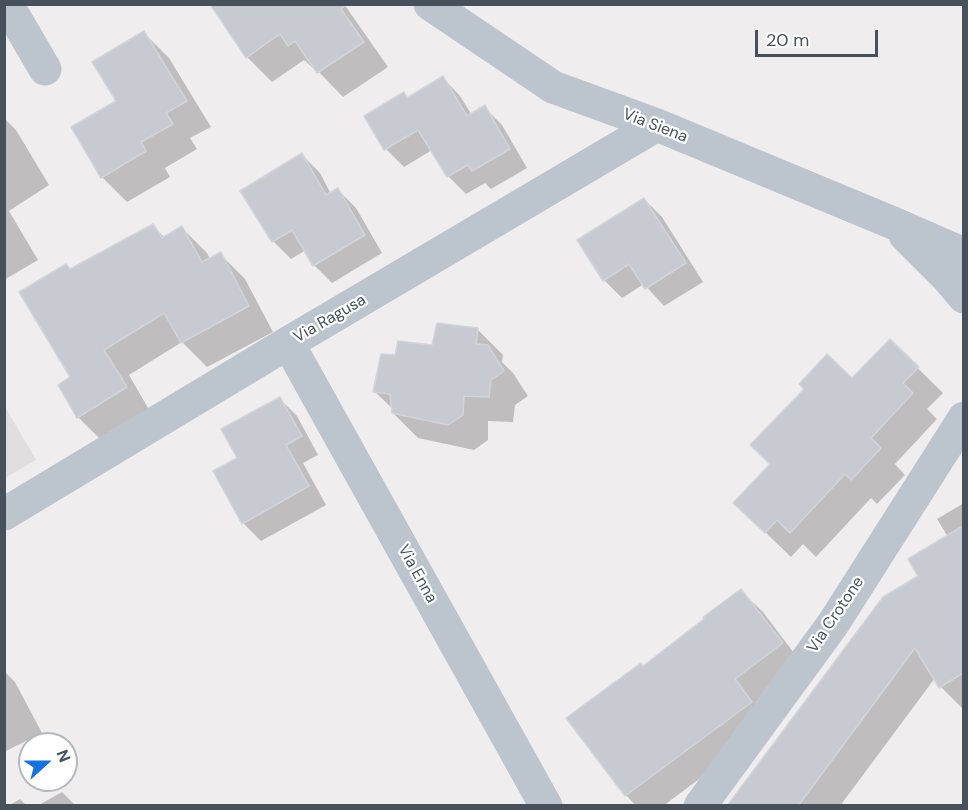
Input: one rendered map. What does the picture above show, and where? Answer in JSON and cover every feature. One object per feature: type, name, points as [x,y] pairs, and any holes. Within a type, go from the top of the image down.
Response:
[{"type":"street","points":[[7,4],[45,69]]},
{"type":"street","name":"Via Siena","points":[[430,4],[553,87],[657,125],[963,254]]},
{"type":"street","name":"Via Ragusa","points":[[4,514],[657,125]]},
{"type":"street","points":[[893,223],[947,277],[963,297]]},
{"type":"street","name":"Via Siena","points":[[893,223],[963,236]]},
{"type":"street","name":"Via Enna","points":[[288,343],[546,806]]},
{"type":"street","name":"Via Crotone","points":[[700,806],[833,624],[963,419]]},
{"type":"shaded area","points":[[4,405],[36,460],[5,478],[4,478]]},
{"type":"building","points":[[210,4],[347,4],[341,9],[364,42],[317,73],[295,41],[288,46],[280,34],[246,58]]},
{"type":"building","points":[[144,31],[187,101],[166,113],[173,124],[141,142],[146,151],[101,178],[71,127],[116,101],[92,62]]},
{"type":"building","points":[[443,76],[467,116],[485,105],[510,149],[472,171],[468,165],[447,177],[418,130],[384,150],[364,116],[404,92],[407,98]]},
{"type":"building","points":[[302,153],[326,195],[338,188],[365,235],[313,266],[292,230],[272,242],[240,191]]},
{"type":"building","points":[[644,198],[686,263],[645,289],[629,264],[603,281],[577,240]]},
{"type":"building","points":[[153,224],[162,238],[182,226],[202,262],[221,252],[249,306],[181,343],[164,313],[104,350],[127,387],[77,418],[58,385],[70,377],[19,292],[66,264],[70,269]]},
{"type":"building","points":[[437,323],[478,328],[476,344],[488,345],[504,371],[491,380],[489,397],[464,396],[463,415],[448,425],[392,413],[390,394],[373,392],[381,354],[395,355],[398,341],[432,345]]},
{"type":"building","points":[[890,339],[919,367],[903,383],[913,393],[871,438],[881,448],[851,480],[845,474],[790,533],[777,520],[765,533],[733,503],[770,464],[750,445],[804,389],[799,384],[827,354],[852,378]]},
{"type":"building","points":[[280,397],[302,436],[286,445],[309,486],[242,524],[213,471],[237,458],[221,429]]},
{"type":"building","points":[[963,526],[963,673],[939,688],[915,648],[798,806],[727,806],[883,597],[918,576],[908,559]]},
{"type":"building","points":[[741,589],[783,643],[735,679],[752,702],[625,796],[566,718],[641,663],[643,666]]}]
